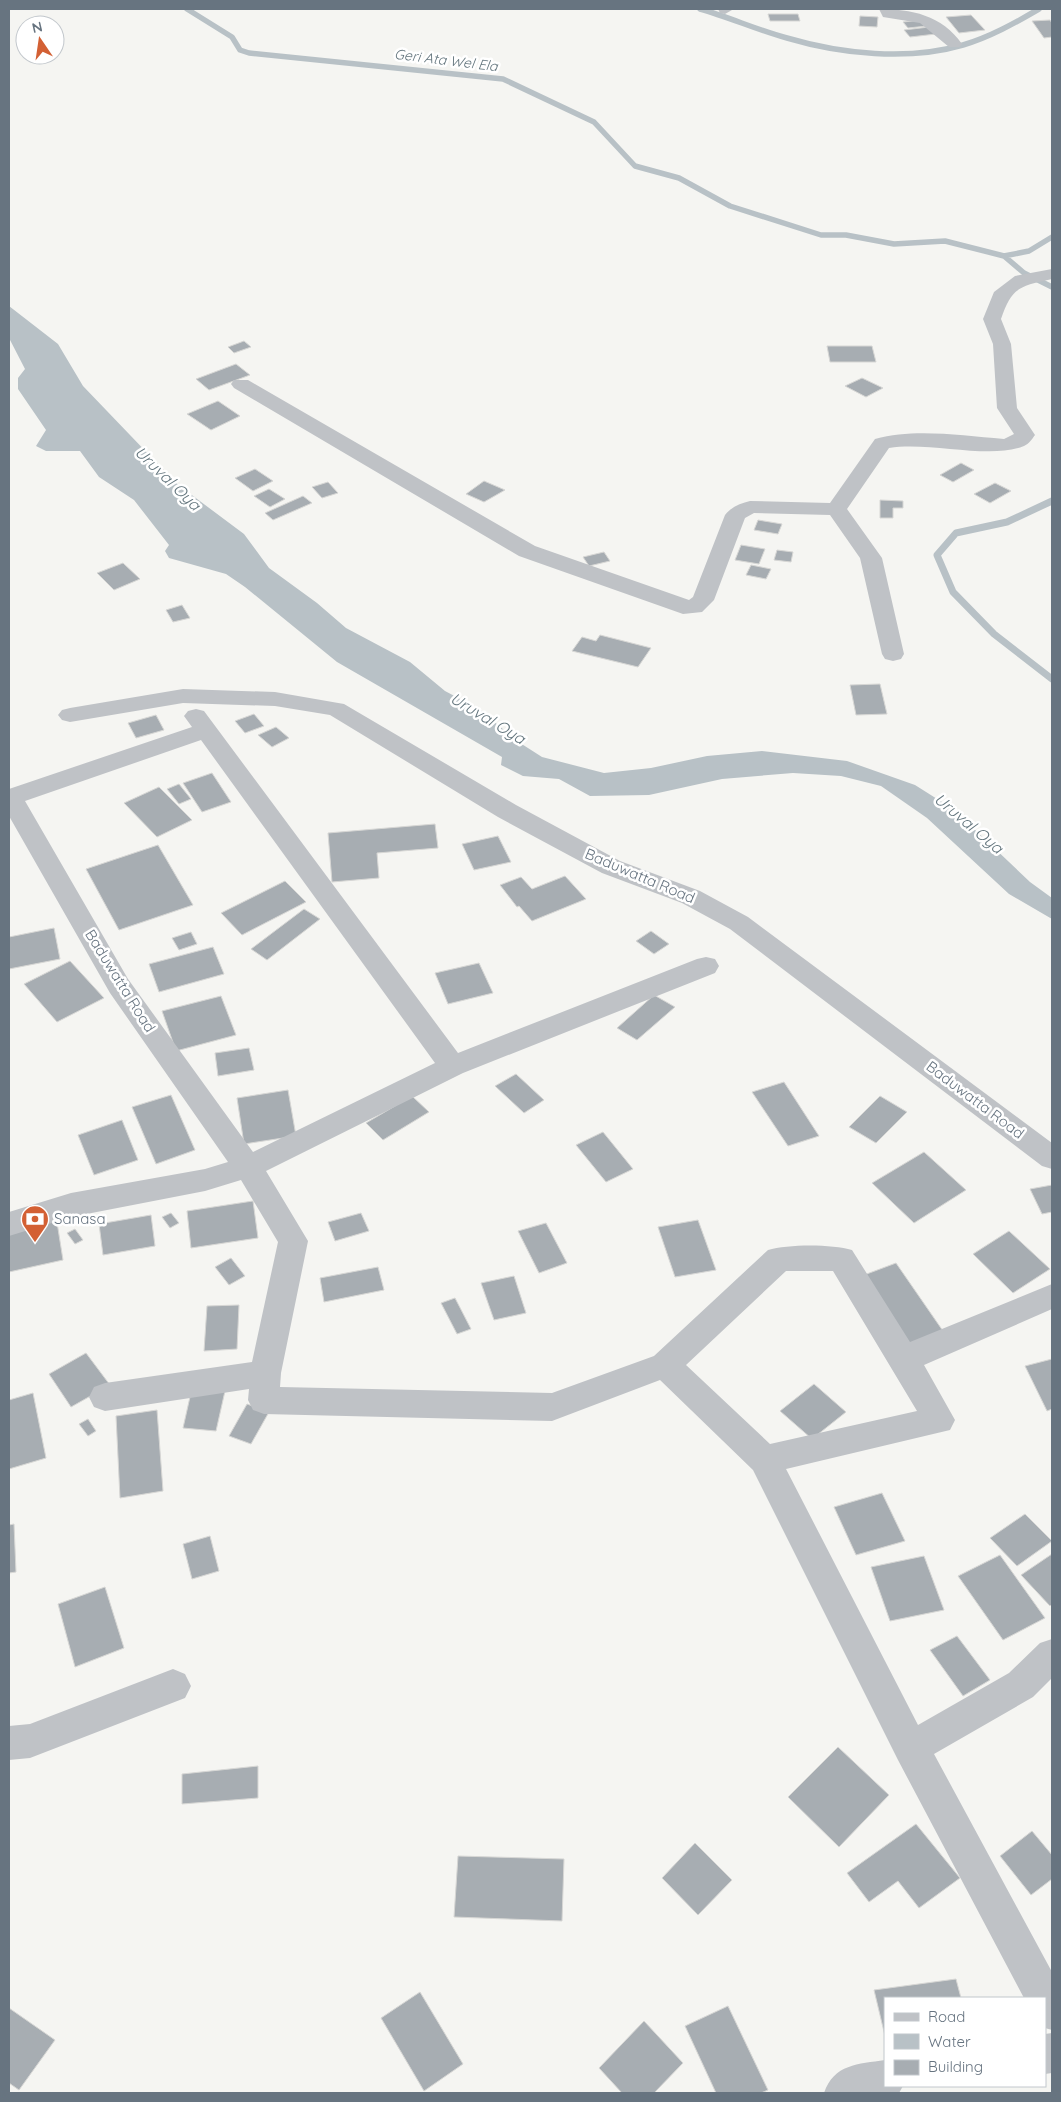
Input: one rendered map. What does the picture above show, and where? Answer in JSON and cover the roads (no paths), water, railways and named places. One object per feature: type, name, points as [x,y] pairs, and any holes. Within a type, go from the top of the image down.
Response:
[{"type":"street","points":[[886,9],[888,14],[911,14],[926,18],[954,44]]},
{"type":"street","points":[[836,509],[882,443],[905,438],[1004,445],[1020,442],[1025,435],[1007,408],[1002,344],[992,319],[1000,296],[1039,276]]},
{"type":"street","points":[[241,384],[527,551],[683,607],[694,607],[703,600],[736,515],[742,510],[750,507],[836,509]]},
{"type":"street","points":[[836,509],[871,558],[893,654]]},
{"type":"street","points":[[183,696],[206,730],[454,1066]]},
{"type":"street","name":"Baduwatta Road","points":[[70,715],[183,696],[275,699],[336,709],[507,811],[603,862],[691,897],[740,923],[1052,1158]]},
{"type":"street","name":"Baduwatta Road","points":[[206,730],[10,797],[119,986],[244,1162],[293,1241],[265,1373],[264,1400],[552,1407],[666,1365]]},
{"type":"street","points":[[9,1224],[72,1205],[205,1180],[454,1066],[706,966]]},
{"type":"street","points":[[764,1460],[939,1420],[904,1359],[842,1259],[779,1259],[666,1365],[764,1460],[912,1748],[1045,1997]]},
{"type":"street","points":[[904,1359],[1052,1296]]},
{"type":"street","points":[[105,1397],[265,1373]]},
{"type":"street","points":[[912,1748],[1020,1685],[1052,1655]]},
{"type":"street","points":[[9,1743],[30,1741],[173,1686]]},
{"type":"street","points":[[1046,2000],[1052,2011]]},
{"type":"street","points":[[844,2093],[856,2084],[884,2080]]},
{"type":"water","points":[[9,306],[58,344],[83,386],[177,484],[244,534],[269,568],[317,603],[346,628],[410,662],[445,691],[479,709],[517,741],[542,757],[604,773],[651,768],[707,756],[762,751],[847,761],[915,785],[953,809],[1030,882],[1052,898],[1052,919],[1009,894],[927,818],[881,786],[841,776],[793,773],[722,779],[649,795],[590,796],[559,779],[523,776],[501,765],[502,757],[337,662],[245,587],[226,574],[169,558],[165,551],[169,545],[134,500],[99,477],[80,451],[46,451],[36,446],[46,430],[18,389],[18,378],[25,369],[9,338]]},
{"type":"waterway","name":"Geri Ata Wel Ela","points":[[187,9],[232,37],[240,50],[249,53],[503,79],[594,122],[635,166],[679,178],[730,206],[821,235],[846,235],[894,244],[945,241],[1004,256]]},
{"type":"waterway","points":[[700,9],[808,44],[875,54],[920,53],[963,45],[993,34],[1039,9]]},
{"type":"waterway","name":"Uruval Oya","points":[[1004,256],[1029,251],[1052,237]]},
{"type":"waterway","name":"Uruval Oya","points":[[1004,256],[1024,273],[1052,287]]},
{"type":"waterway","name":"Uruval Oya","points":[[1052,501],[1007,522],[956,533],[937,555],[953,592],[994,634],[1052,679]]},
{"type":"place","name":"Sanasa","points":[[35,1243]]}]
